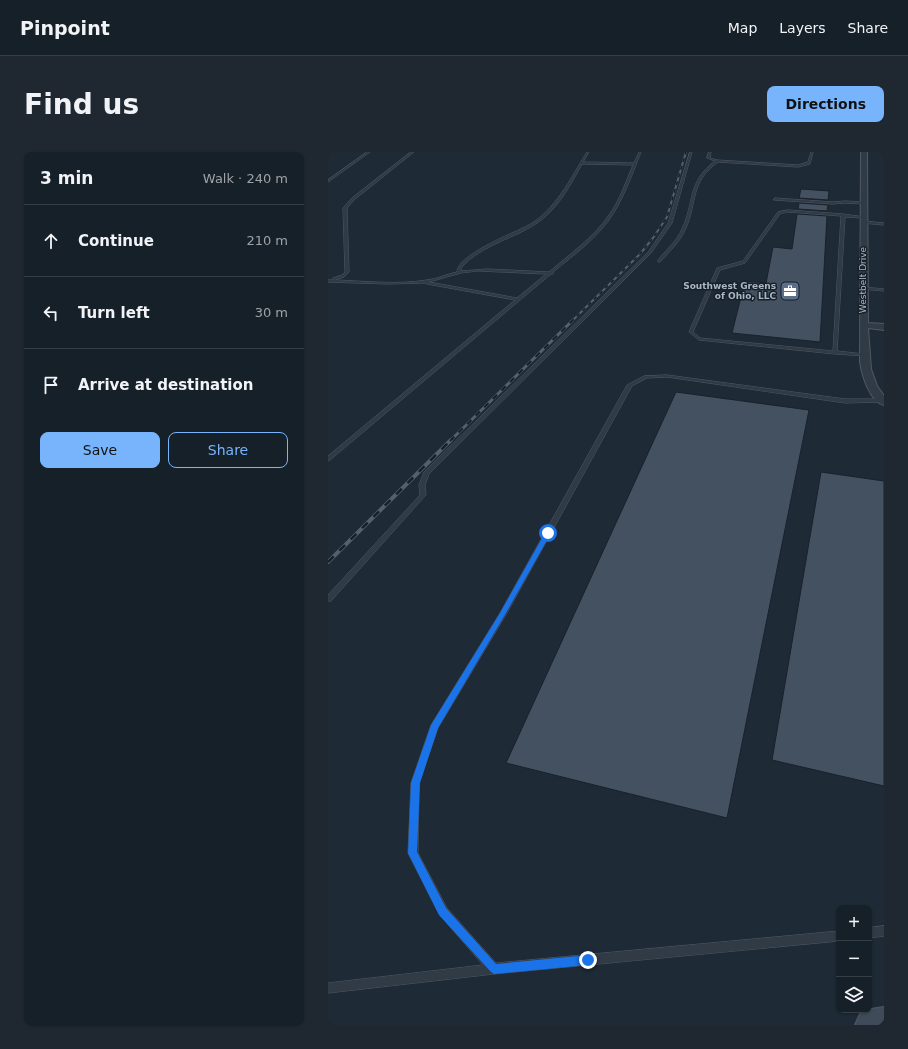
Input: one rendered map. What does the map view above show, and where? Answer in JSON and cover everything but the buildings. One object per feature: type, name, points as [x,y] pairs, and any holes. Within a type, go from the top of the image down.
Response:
[{"type":"main road","points":[[871,1025],[884,1023]]},
{"type":"street","name":"Westbelt Drive","points":[[864,152],[864,355],[871,384],[883,402]]},
{"type":"street","points":[[864,325],[884,327]]},
{"type":"lane","points":[[350,160],[362,152]]},
{"type":"lane","points":[[328,181],[369,152]]},
{"type":"lane","points":[[328,281],[343,276],[347,272],[344,212],[348,204],[413,152]]},
{"type":"lane","points":[[459,272],[459,268],[464,262],[493,244],[538,221],[554,207],[588,152]]},
{"type":"lane","points":[[328,459],[592,238],[611,216],[640,152]]},
{"type":"lane","points":[[328,599],[423,495],[422,484],[426,473],[650,252],[670,223],[679,205],[691,152]]},
{"type":"lane","points":[[710,152],[708,158],[717,161],[798,166],[809,163],[812,152]]},
{"type":"lane","points":[[659,261],[684,231],[697,179],[705,170],[717,161]]},
{"type":"lane","points":[[582,163],[634,164]]},
{"type":"lane","points":[[776,199],[833,203],[864,203]]},
{"type":"lane","points":[[685,205],[691,206]]},
{"type":"lane","points":[[864,355],[699,339],[691,332],[718,270],[744,262],[779,212],[788,211],[843,215],[884,224]]},
{"type":"lane","points":[[835,353],[843,215]]},
{"type":"lane","points":[[421,282],[438,279],[459,272],[475,271],[522,274],[552,273]]},
{"type":"lane","points":[[328,281],[421,282],[519,300]]},
{"type":"lane","points":[[863,288],[884,290]]},
{"type":"lane","points":[[494,969],[443,912],[413,853],[415,783],[434,727],[503,613],[630,385],[646,377],[667,376],[845,401],[883,402]]},
{"type":"lane","points":[[872,933],[884,931]]},
{"type":"lane","points":[[328,988],[494,969],[836,936]]},
{"type":"railway","points":[[571,322],[640,254],[653,238],[667,217],[686,152]]},
{"type":"railway","points":[[450,441],[572,321]]},
{"type":"railway","points":[[328,562],[451,440]]},
{"type":"place","name":"Southwest Greens of Ohio, LLC","points":[[790,291]]},
{"type":"route","points":[[548,533],[503,613],[434,727],[415,783],[413,853],[443,912],[494,969],[588,960]]}]
